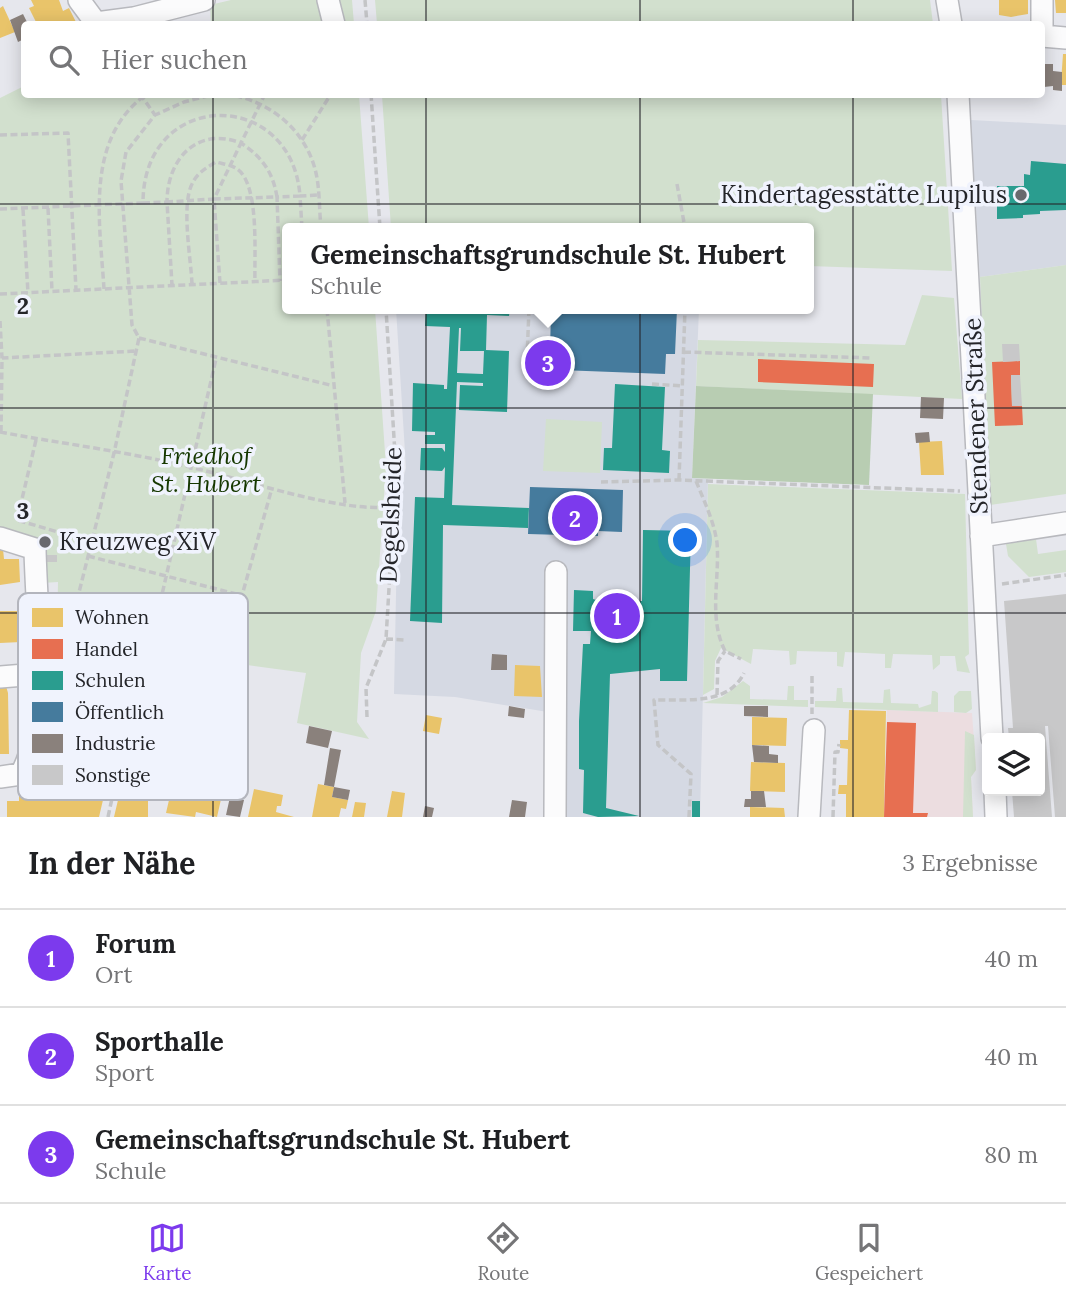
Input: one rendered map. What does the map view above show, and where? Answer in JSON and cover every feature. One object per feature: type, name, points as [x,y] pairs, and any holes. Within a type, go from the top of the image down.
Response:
[{"type":"street","points":[[79,0],[95,21]]},
{"type":"street","points":[[111,21],[134,18],[204,0]]},
{"type":"street","points":[[328,0],[333,21]]},
{"type":"street","points":[[947,0],[950,21]]},
{"type":"street","points":[[1042,0],[1042,21]]},
{"type":"street","points":[[1045,36],[1066,38]]},
{"type":"street","name":"Stendener Straße","points":[[958,98],[992,733]]},
{"type":"street","points":[[981,536],[1066,523]]},
{"type":"street","points":[[0,538],[35,549],[36,593]]},
{"type":"street","points":[[555,817],[556,572]]},
{"type":"street","points":[[0,677],[18,676]]},
{"type":"street","points":[[809,817],[814,730]]},
{"type":"street","points":[[0,777],[18,774]]},
{"type":"street","points":[[995,796],[996,817]]},
{"type":"path","points":[[365,0],[366,21]]},
{"type":"path","points":[[104,289],[99,205],[101,167],[108,147],[128,111],[139,98]]},
{"type":"path","points":[[143,98],[155,114]]},
{"type":"path","points":[[79,593],[139,338],[132,325],[121,181],[126,152],[155,114],[200,98]]},
{"type":"path","points":[[241,98],[261,103],[282,118],[302,139],[315,169],[321,223]]},
{"type":"path","points":[[220,283],[214,199],[263,98]]},
{"type":"path","points":[[302,139],[328,98]]},
{"type":"path","points":[[371,98],[380,223]]},
{"type":"path","points":[[142,203],[150,162],[171,132],[186,122],[225,114],[251,122],[278,141],[288,155],[296,169],[302,223]]},
{"type":"path","points":[[0,135],[68,132],[76,290]]},
{"type":"path","points":[[0,294],[280,281],[274,180],[266,166],[241,143],[216,139],[190,148],[178,159],[170,173],[167,202],[172,285]]},
{"type":"path","points":[[192,284],[188,201],[192,183],[202,170],[216,162],[237,169],[247,180],[252,197],[256,282]]},
{"type":"path","points":[[677,184],[684,223]]},
{"type":"path","points":[[0,209],[318,195]]},
{"type":"path","points":[[48,208],[52,291]]},
{"type":"path","points":[[23,209],[28,293]]},
{"type":"path","points":[[327,314],[345,503]]},
{"type":"path","name":"Degelsheide","points":[[367,717],[366,688],[386,639],[396,470],[386,314]]},
{"type":"path","points":[[527,358],[529,314]]},
{"type":"path","points":[[679,480],[685,314]]},
{"type":"path","points":[[0,321],[0,432],[192,467],[272,488],[345,503],[382,508],[392,506]]},
{"type":"path","points":[[139,338],[334,386]]},
{"type":"path","points":[[2,358],[136,351]]},
{"type":"path","points":[[684,352],[872,358]]},
{"type":"path","points":[[163,593],[216,359]]},
{"type":"path","points":[[652,384],[684,386]]},
{"type":"path","points":[[36,440],[17,520],[92,542]]},
{"type":"path","points":[[601,482],[679,480],[980,491]]},
{"type":"path","points":[[696,481],[711,518],[717,543],[716,626],[725,651],[741,659]]},
{"type":"path","points":[[241,593],[272,488]]},
{"type":"path","points":[[88,556],[231,593]]},
{"type":"path","points":[[983,584],[1066,575]]},
{"type":"path","points":[[386,639],[405,640]]},
{"type":"path","points":[[718,695],[718,661],[725,651]]},
{"type":"path","points":[[689,817],[691,774],[658,745],[654,700],[707,699],[740,681],[744,673]]},
{"type":"path","points":[[812,676],[814,730]]},
{"type":"path","points":[[833,817],[835,752],[838,752],[839,744]]},
{"type":"shaded area","name":"Kindertagesstätte Lupilus","points":[[971,120],[1066,125],[1066,265],[980,277]]},
{"type":"shaded area","points":[[396,314],[699,314],[692,478],[708,479],[700,817],[558,817],[554,713],[455,697],[394,694],[398,496],[406,468]]},
{"type":"shaded area","points":[[887,710],[972,713],[976,770],[971,777],[973,817],[884,817]]},
{"type":"green space","points":[[231,0],[352,0],[354,21],[211,21],[210,5]]},
{"type":"green space","points":[[375,0],[930,0],[933,21],[377,21]]},
{"type":"green space","name":"Friedhof St. Hubert","points":[[21,88],[21,98],[359,98],[369,223],[282,223],[282,314],[375,314],[386,467],[376,611],[361,653],[357,722],[369,739],[297,723],[306,673],[248,665],[248,593],[58,593],[58,582],[42,583],[40,542],[0,531],[0,98]]},
{"type":"green space","points":[[382,98],[941,98],[952,271],[814,266],[814,223],[391,223]]},
{"type":"green space","points":[[1066,265],[1066,494],[990,505],[980,277]]},
{"type":"green space","points":[[922,295],[954,298],[962,399],[696,386],[698,340],[905,345]]},
{"type":"green space","points":[[696,386],[873,394],[869,485],[692,478]]},
{"type":"green space","points":[[546,419],[602,422],[600,473],[543,471]]},
{"type":"green space","points":[[708,484],[965,494],[969,654],[965,657],[970,673],[957,671],[955,656],[940,656],[940,664],[933,670],[932,655],[893,654],[891,668],[885,668],[885,654],[845,652],[843,667],[837,666],[837,652],[797,651],[796,664],[790,665],[789,651],[753,649],[751,664],[721,648],[715,661],[714,689],[703,695]]},
{"type":"green space","points":[[1036,539],[1038,554],[1066,550],[1066,572],[1029,577],[1008,556],[1006,544]]},
{"type":"green space","points":[[743,681],[750,686],[750,699],[787,700],[788,686],[794,686],[794,700],[808,700],[808,707],[703,703],[722,697]]},
{"type":"green space","points":[[837,688],[842,688],[843,702],[883,703],[884,690],[890,689],[891,703],[918,704],[919,708],[931,704],[932,691],[935,691],[938,693],[938,712],[815,707],[815,701],[836,701]]},
{"type":"green space","points":[[959,691],[971,691],[972,709],[966,713],[954,712],[954,696]]},
{"type":"green space","points":[[965,731],[974,735],[976,770],[971,777],[973,817],[963,817]]},
{"type":"building: Wohnen","points":[[31,0],[59,0],[63,11],[69,8],[76,21],[36,21],[29,8],[34,6]]},
{"type":"building: Wohnen","points":[[999,0],[1028,0],[1028,14],[1011,17],[999,15]]},
{"type":"building: Wohnen","points":[[1055,0],[1066,0],[1066,13],[1056,13]]},
{"type":"building: Wohnen","points":[[3,6],[15,32],[0,38],[0,8]]},
{"type":"building: Wohnen","points":[[1063,54],[1066,54],[1066,85],[1061,82]]},
{"type":"building: Wohnen","points":[[942,441],[944,475],[921,475],[919,442]]},
{"type":"building: Wohnen","points":[[0,549],[3,549],[4,559],[19,559],[20,582],[0,585]]},
{"type":"building: Wohnen","points":[[0,611],[18,611],[18,642],[0,643]]},
{"type":"building: Wohnen","points":[[515,665],[540,666],[542,697],[514,696]]},
{"type":"building: Wohnen","points":[[0,686],[6,686],[8,693],[9,754],[0,754]]},
{"type":"building: Wohnen","points":[[849,710],[886,711],[884,817],[846,817],[846,794],[838,794],[839,785],[847,785],[848,749],[840,748],[840,740],[848,740]]},
{"type":"building: Wohnen","points":[[426,715],[442,718],[439,734],[423,731]]},
{"type":"building: Wohnen","points":[[752,717],[787,718],[786,746],[752,745]]},
{"type":"building: Wohnen","points":[[751,762],[785,763],[785,792],[750,791]]},
{"type":"building: Wohnen","points":[[318,784],[334,787],[332,797],[348,800],[346,809],[341,808],[339,817],[312,817]]},
{"type":"building: Wohnen","points":[[254,789],[283,795],[281,806],[277,806],[276,812],[294,817],[248,817]]},
{"type":"building: Wohnen","points":[[392,791],[405,793],[402,817],[387,817]]},
{"type":"building: Wohnen","points":[[103,800],[99,817],[7,817],[7,801]]},
{"type":"building: Wohnen","points":[[118,800],[148,800],[148,817],[114,817]]},
{"type":"building: Wohnen","points":[[169,800],[221,800],[217,817],[196,812],[195,817],[166,813]]},
{"type":"building: Wohnen","points":[[355,802],[366,803],[364,817],[352,817]]},
{"type":"building: Wohnen","points":[[750,807],[784,808],[785,817],[750,817]]},
{"type":"building: Handel","points":[[758,359],[874,364],[873,387],[758,382]]},
{"type":"building: Handel","points":[[1020,361],[1020,375],[1011,375],[1012,406],[1022,406],[1023,425],[995,426],[992,362]]},
{"type":"building: Handel","points":[[887,722],[916,723],[913,813],[928,813],[927,817],[884,817]]},
{"type":"building: Schulen","points":[[1031,161],[1066,164],[1066,210],[1040,211],[1040,214],[1023,215],[1023,218],[997,219],[997,186],[1024,186],[1024,174],[1030,175]]},
{"type":"building: Schulen","points":[[426,314],[509,314],[487,315],[486,350],[509,351],[507,412],[459,410],[460,385],[483,386],[483,383],[457,382],[452,505],[529,508],[528,528],[443,525],[442,623],[410,621],[415,497],[444,498],[445,467],[442,471],[420,470],[421,448],[442,448],[445,452],[445,444],[425,444],[425,435],[435,435],[435,432],[412,431],[413,383],[444,385],[444,389],[447,389],[450,327],[425,326]],"holes":[[[459,328],[460,351],[484,351],[483,374],[457,373]]]},
{"type":"building: Schulen","points":[[615,384],[665,387],[662,450],[670,451],[669,473],[603,470],[604,448],[612,448]]},
{"type":"building: Schulen","points":[[643,530],[691,531],[687,681],[660,681],[660,669],[610,674],[606,808],[639,816],[598,817],[583,813],[584,770],[579,769],[579,721],[583,644],[590,644],[591,631],[573,631],[574,590],[593,591],[593,599],[596,600],[642,601]]},
{"type":"building: Schulen","points":[[692,801],[700,801],[700,817],[692,817]]},
{"type":"building: Öffentlich","points":[[551,314],[677,314],[675,354],[666,354],[665,374],[560,370],[561,353],[550,352]]},
{"type":"building: Öffentlich","points":[[530,487],[623,490],[622,532],[598,531],[598,536],[528,534]]},
{"type":"building: Industrie","points":[[23,14],[26,21],[21,21],[21,40],[18,42],[10,20]]},
{"type":"building: Industrie","points":[[1045,64],[1053,64],[1053,71],[1062,72],[1062,91],[1053,90],[1053,86],[1045,87]]},
{"type":"building: Industrie","points":[[921,397],[944,398],[943,419],[920,418]]},
{"type":"building: Industrie","points":[[929,432],[930,442],[916,443],[915,433]]},
{"type":"building: Industrie","points":[[492,654],[507,655],[507,670],[491,670]]},
{"type":"building: Industrie","points":[[509,706],[525,709],[524,718],[508,716]]},
{"type":"building: Industrie","points":[[744,706],[768,706],[768,717],[744,716]]},
{"type":"building: Industrie","points":[[309,726],[332,731],[328,748],[306,743]]},
{"type":"building: Industrie","points":[[752,745],[769,746],[769,754],[778,755],[778,763],[754,762]]},
{"type":"building: Industrie","points":[[330,748],[341,750],[334,787],[324,785]]},
{"type":"building: Industrie","points":[[334,787],[350,790],[348,800],[332,797]]},
{"type":"building: Industrie","points":[[751,791],[764,791],[766,807],[744,807],[745,799],[751,799]]},
{"type":"building: Industrie","points":[[229,800],[244,800],[240,817],[226,815]]},
{"type":"building: Industrie","points":[[512,800],[527,802],[525,817],[509,817]]},
{"type":"building: Industrie","points":[[425,806],[434,808],[432,817],[423,817]]},
{"type":"building: Sonstige","points":[[1002,344],[1019,344],[1020,361],[1003,362]]},
{"type":"building: Sonstige","points":[[1011,375],[1020,375],[1022,406],[1012,406]]},
{"type":"building: Sonstige","points":[[44,555],[57,555],[57,562],[44,562]]},
{"type":"building: Sonstige","points":[[1066,594],[1066,817],[1055,817],[1048,726],[1045,726],[1052,817],[1014,817],[1012,796],[1045,796],[1045,733],[1008,733],[1008,728],[1013,728],[1004,601]]},
{"type":"place","name":"Kindertagesstätte Lupilus","points":[[1021,195]]},
{"type":"place","name":"Gemeinschaftsgrundschule St. Hubert","points":[[548,363]]},
{"type":"place","name":"Sporthalle","points":[[575,518]]},
{"type":"place","name":"Kreuzweg XiV","points":[[45,542]]},
{"type":"place","name":"Forum","points":[[617,616]]}]
